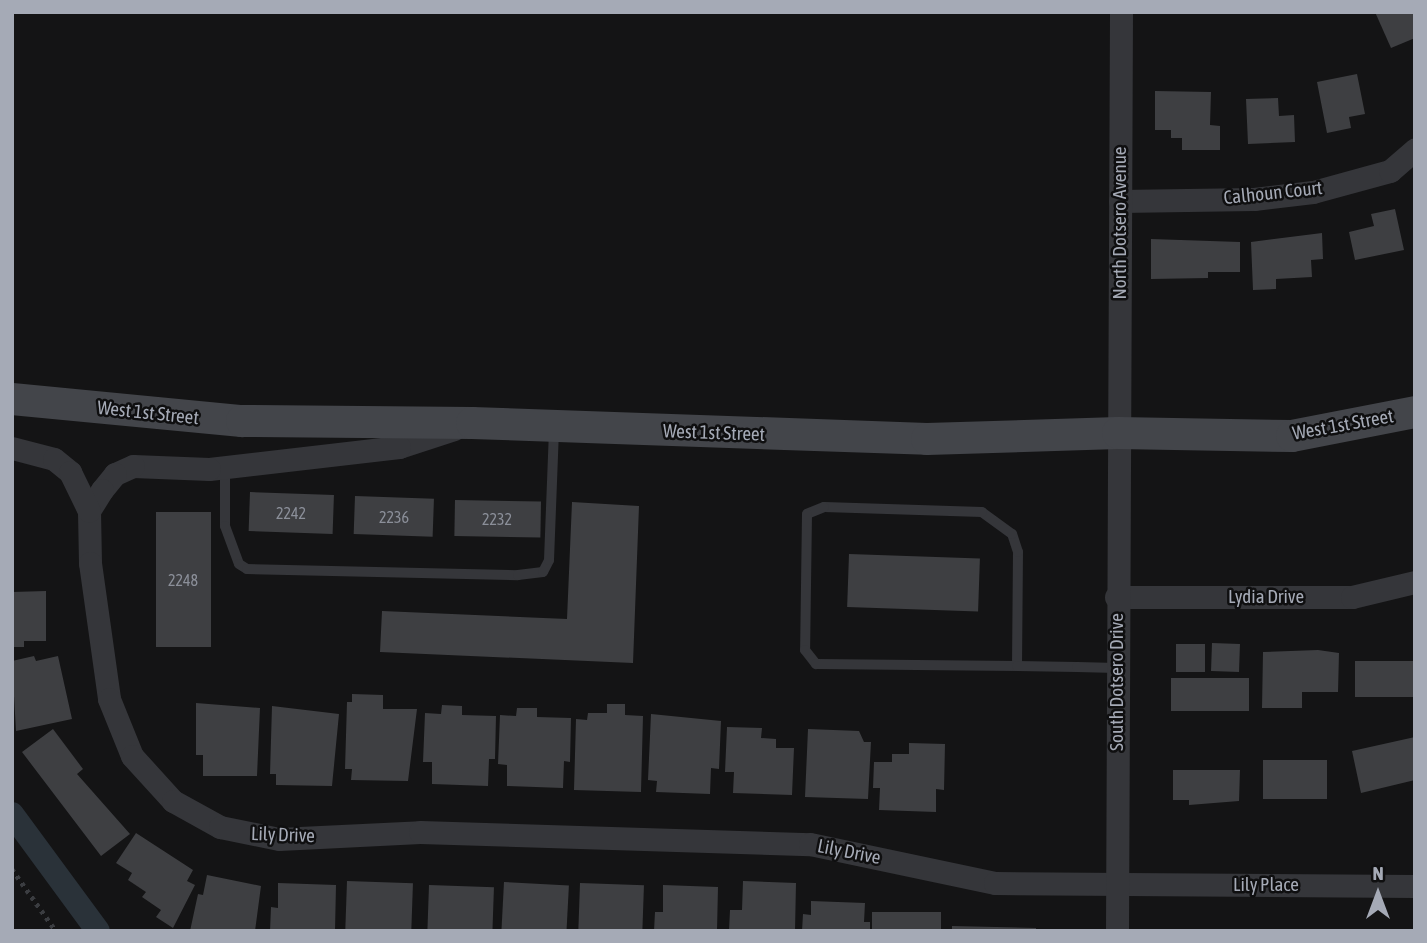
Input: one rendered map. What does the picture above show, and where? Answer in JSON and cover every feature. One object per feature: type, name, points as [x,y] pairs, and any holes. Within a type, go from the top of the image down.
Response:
[{"type":"main road","name":"West 1st Street","points":[[12,399],[242,421],[472,423],[927,439],[1118,433],[1292,436],[1415,412]]},
{"type":"street","name":"North Dotsero Avenue","points":[[1118,433],[1121,12]]},
{"type":"street","name":"Calhoun Court","points":[[1120,201],[1254,199],[1313,192],[1390,171],[1415,149]]},
{"type":"street","points":[[12,448],[54,459],[70,472],[89,511],[115,474],[133,466],[225,467],[399,447],[472,423]]},
{"type":"street","name":"South Dotsero Drive","points":[[1117,931],[1118,433]]},
{"type":"street","name":"Lily Drive","points":[[89,511],[90,563],[110,699],[118,729],[150,780],[183,807],[220,828],[279,839],[420,832],[810,844],[995,883],[1118,883]]},
{"type":"street","name":"Lydia Drive","points":[[1116,597],[1352,597],[1415,582]]},
{"type":"street","name":"Lily Place","points":[[1118,883],[1415,886]]},
{"type":"lane","points":[[225,467],[225,526],[239,564],[247,569],[518,575],[543,572],[549,560],[554,427]]},
{"type":"lane","points":[[1017,667],[1018,552],[1012,534],[982,512],[824,507],[807,514],[805,650],[816,664],[1017,667],[1117,668]]},
{"type":"path","points":[[12,869],[56,931]]},
{"type":"building","points":[[1375,12],[1415,12],[1415,38],[1391,48]]},
{"type":"building","points":[[1357,74],[1365,114],[1349,117],[1351,128],[1327,133],[1317,82]]},
{"type":"building","points":[[1155,91],[1211,92],[1210,125],[1220,126],[1220,150],[1182,150],[1182,138],[1171,138],[1171,130],[1155,130]]},
{"type":"building","points":[[1278,98],[1279,116],[1294,115],[1295,142],[1248,144],[1246,99]]},
{"type":"building","points":[[1395,209],[1404,250],[1355,260],[1349,232],[1374,226],[1371,214]]},
{"type":"building","points":[[1322,233],[1323,259],[1311,260],[1312,277],[1276,279],[1276,289],[1253,290],[1251,242]]},
{"type":"building","points":[[1151,239],[1240,242],[1240,272],[1208,272],[1208,278],[1151,279]]},
{"type":"building","points":[[250,492],[334,495],[333,534],[249,531]]},
{"type":"building","points":[[355,496],[434,499],[433,537],[354,534]]},
{"type":"building","points":[[455,500],[541,502],[540,537],[454,536]]},
{"type":"building","points":[[572,502],[639,506],[633,663],[380,652],[382,611],[567,619]]},
{"type":"building","points":[[156,512],[211,512],[211,647],[156,647]]},
{"type":"building","points":[[849,554],[980,559],[978,612],[847,607]]},
{"type":"building","points":[[46,591],[46,641],[24,641],[24,647],[12,647],[12,592]]},
{"type":"building","points":[[1212,643],[1240,644],[1239,672],[1211,671]]},
{"type":"building","points":[[1176,644],[1205,644],[1205,672],[1176,672]]},
{"type":"building","points":[[1318,650],[1339,653],[1338,692],[1302,692],[1302,708],[1262,708],[1263,652]]},
{"type":"building","points":[[34,656],[36,661],[58,656],[72,719],[16,731],[12,661]]},
{"type":"building","points":[[1355,661],[1415,661],[1415,697],[1355,697]]},
{"type":"building","points":[[1171,678],[1249,678],[1249,711],[1171,711]]},
{"type":"building","points":[[352,694],[383,695],[383,709],[417,709],[408,781],[351,780],[352,769],[345,769],[347,702],[352,702]]},
{"type":"building","points":[[196,703],[260,708],[257,776],[203,776],[203,755],[196,755]]},
{"type":"building","points":[[607,704],[625,704],[625,715],[643,716],[641,792],[574,790],[576,719],[587,720],[588,713],[607,713]]},
{"type":"building","points":[[442,705],[462,706],[462,715],[496,716],[495,759],[489,759],[488,786],[432,784],[432,762],[423,762],[425,713],[441,714]]},
{"type":"building","points":[[272,706],[339,714],[332,786],[276,785],[276,774],[270,774]]},
{"type":"building","points":[[517,708],[537,708],[537,717],[571,718],[570,762],[564,761],[563,788],[507,786],[507,765],[498,764],[500,715],[516,716]]},
{"type":"building","points":[[651,714],[721,721],[719,769],[711,768],[710,794],[656,792],[657,781],[648,780]]},
{"type":"building","points":[[727,727],[762,728],[761,738],[776,739],[776,748],[794,748],[792,795],[733,793],[734,772],[725,772]]},
{"type":"building","points":[[53,729],[83,769],[77,774],[130,834],[101,856],[22,752]]},
{"type":"building","points":[[808,729],[859,731],[864,742],[871,742],[868,799],[805,797]]},
{"type":"building","points":[[1415,737],[1415,780],[1361,793],[1352,751]]},
{"type":"building","points":[[909,743],[945,744],[944,790],[936,789],[936,812],[879,810],[880,788],[873,788],[874,762],[892,762],[892,754],[909,754]]},
{"type":"building","points":[[1263,760],[1327,760],[1327,799],[1263,799]]},
{"type":"building","points":[[1173,770],[1240,770],[1239,801],[1189,805],[1189,800],[1173,800]]},
{"type":"building","points":[[136,833],[193,870],[187,881],[195,885],[173,928],[156,917],[161,910],[142,897],[146,892],[128,880],[132,873],[116,863]]},
{"type":"building","points":[[207,875],[261,886],[255,931],[190,931],[198,894],[203,895]]},
{"type":"building","points":[[347,881],[413,883],[411,931],[345,930]]},
{"type":"building","points":[[743,881],[796,883],[795,931],[729,931],[730,910],[742,910]]},
{"type":"building","points":[[504,882],[569,885],[567,931],[501,931]]},
{"type":"building","points":[[278,883],[336,885],[335,931],[270,931],[271,907],[278,908]]},
{"type":"building","points":[[580,883],[644,885],[642,931],[578,931]]},
{"type":"building","points":[[429,885],[494,887],[492,931],[427,931]]},
{"type":"building","points":[[663,885],[718,887],[717,931],[654,931],[655,912],[663,912]]},
{"type":"building","points":[[811,901],[865,903],[864,922],[870,922],[870,931],[802,931],[803,914],[811,915]]},
{"type":"building","points":[[872,912],[941,912],[941,931],[872,931]]},
{"type":"building","points":[[952,926],[1036,928],[1036,931],[952,931]]},
{"type":"waterway","points":[[12,814],[98,931]]}]
